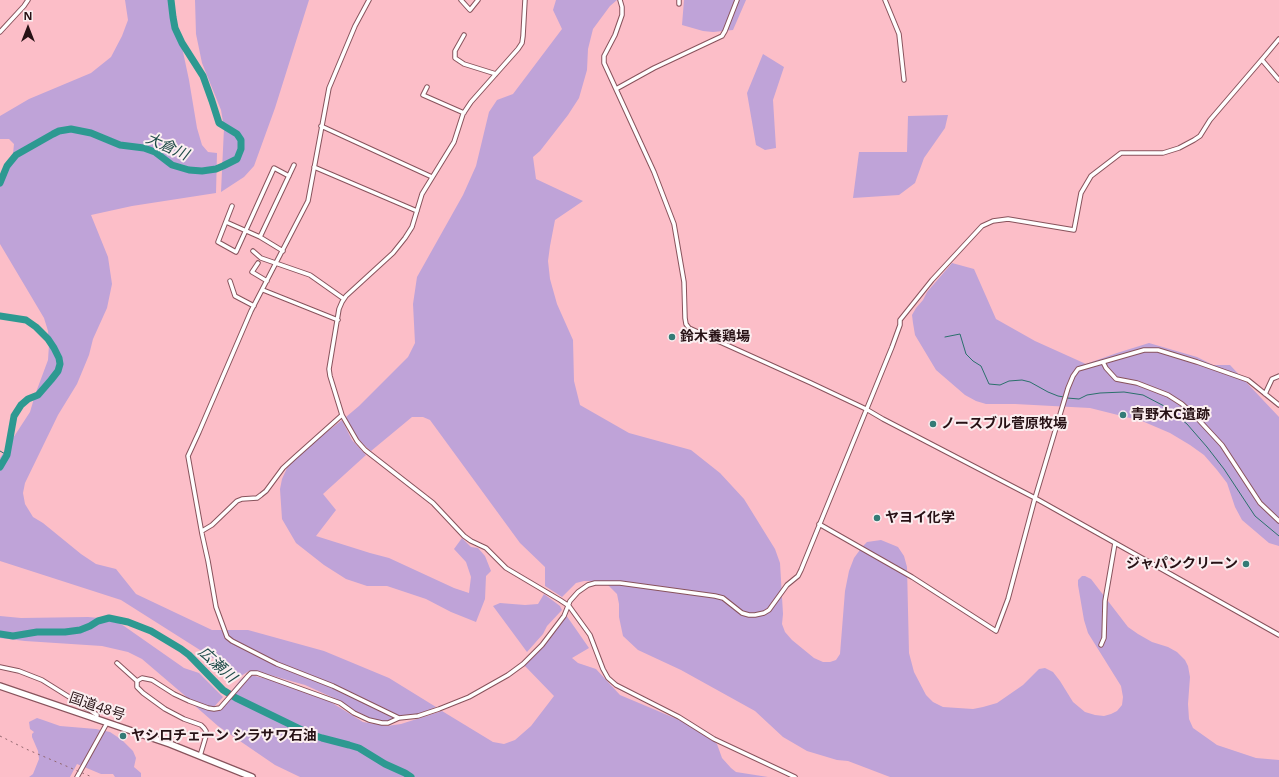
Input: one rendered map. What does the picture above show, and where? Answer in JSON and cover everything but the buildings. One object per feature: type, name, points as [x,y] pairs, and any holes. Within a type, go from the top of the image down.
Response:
[{"type":"highway","name":"国道48号","points":[[0,686],[170,744],[252,777]]},
{"type":"street","points":[[0,32],[28,0]]},
{"type":"street","points":[[369,0],[355,26],[329,88],[308,201],[254,306],[200,432],[188,456],[216,607],[227,637],[230,640],[277,664],[333,686],[399,718]]},
{"type":"street","points":[[461,0],[470,10],[478,0]]},
{"type":"street","points":[[525,0],[522,42],[471,102],[464,113],[454,142],[422,194],[412,227],[393,253],[344,299],[339,309],[329,369],[342,415],[365,450],[433,503],[468,539],[486,548],[506,568],[569,606],[590,635],[602,669],[608,678],[616,684],[679,717],[714,739],[795,777]]},
{"type":"street","points":[[620,0],[622,15],[615,35],[605,53],[604,64],[654,172],[674,224],[684,282],[685,318],[686,324],[689,328],[866,409],[888,422],[1035,498],[1279,635]]},
{"type":"street","points":[[616,89],[654,68],[722,36],[737,0]]},
{"type":"street","points":[[885,0],[899,34],[904,80]]},
{"type":"street","points":[[464,35],[455,52],[455,58],[464,64],[496,74]]},
{"type":"street","points":[[137,680],[142,678],[152,680],[189,702],[214,709],[220,708],[248,676],[255,673],[262,674],[340,704],[369,720],[385,723],[392,722],[399,718],[418,716],[439,709],[468,697],[508,675],[542,645],[564,616],[570,601],[578,592],[588,585],[620,584],[715,596],[723,598],[742,613],[755,615],[764,613],[769,610],[787,585],[799,574],[892,347],[900,325],[900,320],[932,280],[982,226],[998,219],[1008,219],[1074,230],[1081,193],[1091,176],[1121,153],[1163,153],[1179,148],[1200,136],[1210,120],[1279,39]]},
{"type":"street","points":[[1262,60],[1279,80]]},
{"type":"street","points":[[427,87],[423,95],[464,113]]},
{"type":"street","points":[[321,126],[432,177]]},
{"type":"street","points":[[260,237],[294,165]]},
{"type":"street","points":[[314,167],[417,211]]},
{"type":"street","points":[[232,206],[218,242],[236,252],[274,168],[289,176]]},
{"type":"street","points":[[226,222],[260,237],[283,251]]},
{"type":"street","points":[[253,250],[261,258],[310,275],[344,299]]},
{"type":"street","points":[[258,264],[252,272],[267,281]]},
{"type":"street","points":[[230,281],[235,296],[254,306]]},
{"type":"street","points":[[263,290],[338,320]]},
{"type":"street","points":[[819,524],[912,577],[996,631],[1008,599],[1035,498],[1064,402],[1073,376],[1078,369],[1144,350],[1158,350],[1248,380],[1279,405]]},
{"type":"street","points":[[1103,362],[1108,371],[1116,379],[1137,384],[1168,395],[1182,404],[1222,445],[1260,503],[1273,517],[1279,521]]},
{"type":"street","points":[[1265,394],[1272,379],[1279,376]]},
{"type":"street","points":[[202,532],[212,525],[237,501],[242,499],[257,498],[261,495],[289,462],[342,415]]},
{"type":"street","points":[[1101,645],[1104,638],[1105,600],[1116,544]]},
{"type":"street","points":[[116,663],[137,680]]},
{"type":"street","points":[[0,667],[19,671],[42,680],[97,715],[96,719]]},
{"type":"street","points":[[137,680],[137,687],[165,710],[201,725],[204,728],[206,731],[206,736],[200,756]]},
{"type":"street","points":[[77,777],[107,723]]},
{"type":"shaded area","points":[[125,0],[172,0],[189,80],[197,128],[202,145],[208,152],[217,153],[216,193],[132,206],[91,215],[108,257],[112,284],[107,308],[93,339],[89,355],[77,384],[58,415],[25,483],[23,493],[25,504],[33,517],[43,523],[81,554],[96,564],[116,569],[136,594],[212,630],[248,630],[324,651],[389,678],[436,707],[398,721],[381,722],[359,715],[336,699],[305,685],[259,672],[249,671],[241,676],[121,600],[0,561],[0,458],[30,412],[48,360],[49,345],[48,331],[44,318],[0,244],[0,181],[13,154],[14,144],[9,139],[0,139],[0,116],[29,99],[91,73],[111,57],[122,36],[128,20]]},
{"type":"shaded area","points":[[195,0],[309,0],[275,108],[254,166],[244,177],[221,192],[224,128],[221,110],[202,63],[196,34]]},
{"type":"shaded area","points":[[556,0],[617,0],[610,6],[593,29],[588,49],[587,70],[579,98],[568,115],[540,151],[533,157],[536,179],[583,201],[555,220],[548,261],[550,279],[557,304],[573,340],[574,381],[580,405],[629,433],[691,450],[720,473],[744,499],[775,549],[780,563],[783,614],[782,624],[785,632],[792,640],[814,658],[823,662],[836,660],[840,654],[845,591],[849,571],[854,558],[867,542],[881,540],[898,547],[904,556],[907,567],[909,653],[914,672],[926,695],[933,702],[943,707],[973,709],[997,703],[1023,685],[1039,669],[1045,668],[1053,672],[1073,702],[1085,712],[1104,716],[1117,711],[1122,705],[1123,697],[1121,686],[1088,633],[1084,620],[1078,585],[1078,580],[1082,576],[1085,576],[1091,579],[1128,627],[1152,642],[1168,647],[1177,652],[1185,660],[1190,677],[1188,704],[1189,719],[1193,728],[1217,745],[1256,758],[1279,760],[1279,777],[890,777],[848,761],[837,760],[807,751],[783,737],[755,711],[681,670],[638,650],[623,636],[619,617],[617,594],[608,585],[598,581],[584,581],[576,583],[562,597],[545,586],[545,567],[520,543],[430,420],[423,417],[412,417],[371,451],[355,438],[346,417],[408,357],[415,343],[413,304],[417,277],[463,195],[476,166],[489,112],[497,100],[513,94],[562,29],[553,10]]},
{"type":"shaded area","points":[[684,0],[746,0],[733,30],[713,32],[703,31],[682,25]]},
{"type":"shaded area","points":[[763,54],[784,67],[773,100],[776,148],[765,150],[756,145],[747,93]]},
{"type":"shaded area","points":[[948,115],[945,128],[924,158],[915,183],[899,195],[853,198],[859,152],[907,152],[908,116]]},
{"type":"shaded area","points":[[952,263],[974,269],[996,319],[1035,341],[1086,364],[1149,343],[1197,357],[1213,365],[1230,365],[1279,417],[1279,546],[1269,543],[1242,520],[1235,507],[1227,483],[1204,455],[1170,433],[1142,421],[1090,408],[986,404],[965,395],[936,370],[915,335],[912,315],[927,292]]},
{"type":"shaded area","points":[[342,420],[352,440],[366,455],[323,494],[336,510],[316,536],[389,558],[454,588],[469,593],[471,577],[466,562],[454,549],[462,538],[471,547],[478,548],[485,556],[491,571],[486,576],[485,599],[476,622],[451,612],[426,599],[387,586],[367,586],[346,579],[324,565],[296,543],[282,519],[280,489],[282,479],[287,468],[301,452]]},
{"type":"shaded area","points":[[544,594],[560,606],[562,610],[547,626],[543,634],[527,652],[493,606],[500,603],[525,605],[538,604]]},
{"type":"shaded area","points":[[566,615],[589,648],[572,658],[578,663],[596,669],[620,695],[703,730],[717,744],[722,758],[736,772],[768,777],[300,777],[275,765],[218,726],[194,705],[216,711],[241,679],[247,675],[255,676],[296,686],[326,699],[363,722],[387,726],[401,724],[442,711],[493,742],[504,744],[515,740],[531,726],[554,696],[522,663],[554,633]]},
{"type":"shaded area","points":[[0,616],[21,618],[88,617],[111,619],[124,626],[184,668],[199,673],[223,697],[213,708],[190,700],[142,659],[128,652],[102,646],[0,638]]},
{"type":"shaded area","points":[[37,718],[60,726],[96,729],[110,732],[122,740],[133,751],[136,758],[134,767],[141,773],[141,777],[115,777],[113,774],[101,774],[77,764],[70,777],[29,777],[33,774],[39,759],[38,751],[32,737],[34,732],[30,729],[29,722]]},
{"type":"waterway","name":"大倉川","points":[[0,183],[7,166],[16,155],[59,131],[71,129],[91,133],[120,145],[144,148],[155,152],[172,165],[189,170],[202,171],[216,169],[237,159],[241,149],[241,140],[237,134],[219,123],[203,76],[182,43],[175,28],[171,0]]},
{"type":"waterway","name":"広瀬川","points":[[0,316],[26,320],[36,327],[48,339],[54,348],[60,364],[58,371],[38,395],[28,399],[21,405],[14,416],[7,455],[0,467]]},
{"type":"waterway","points":[[945,337],[960,334],[966,354],[981,366],[989,384],[1000,385],[1009,381],[1022,380],[1030,382],[1048,392],[1064,397]]},
{"type":"waterway","points":[[1067,398],[1079,399],[1087,395],[1124,392],[1143,395],[1166,407],[1187,424],[1207,447],[1224,469],[1255,516],[1279,536]]},
{"type":"waterway","name":"広瀬川","points":[[0,451],[7,455]]},
{"type":"waterway","name":"広瀬川","points":[[0,634],[13,636],[37,632],[65,632],[80,630],[98,621],[109,618],[128,622],[151,631],[181,649],[189,655],[223,690],[236,698],[310,734],[359,748],[385,764],[411,777]]},
{"type":"railway","points":[[0,736],[26,749],[92,777]]},
{"type":"place","name":"鈴木養鶏場","points":[[672,337]]},
{"type":"place","name":"青野木C遺跡","points":[[1123,415]]},
{"type":"place","name":"ノースブル菅原牧場","points":[[933,424]]},
{"type":"place","name":"ヤヨイ化学","points":[[877,518]]},
{"type":"place","name":"ジャパンクリーン","points":[[1246,564]]},
{"type":"place","name":"ヤシロチェーン シラサワ石油","points":[[123,736]]}]
